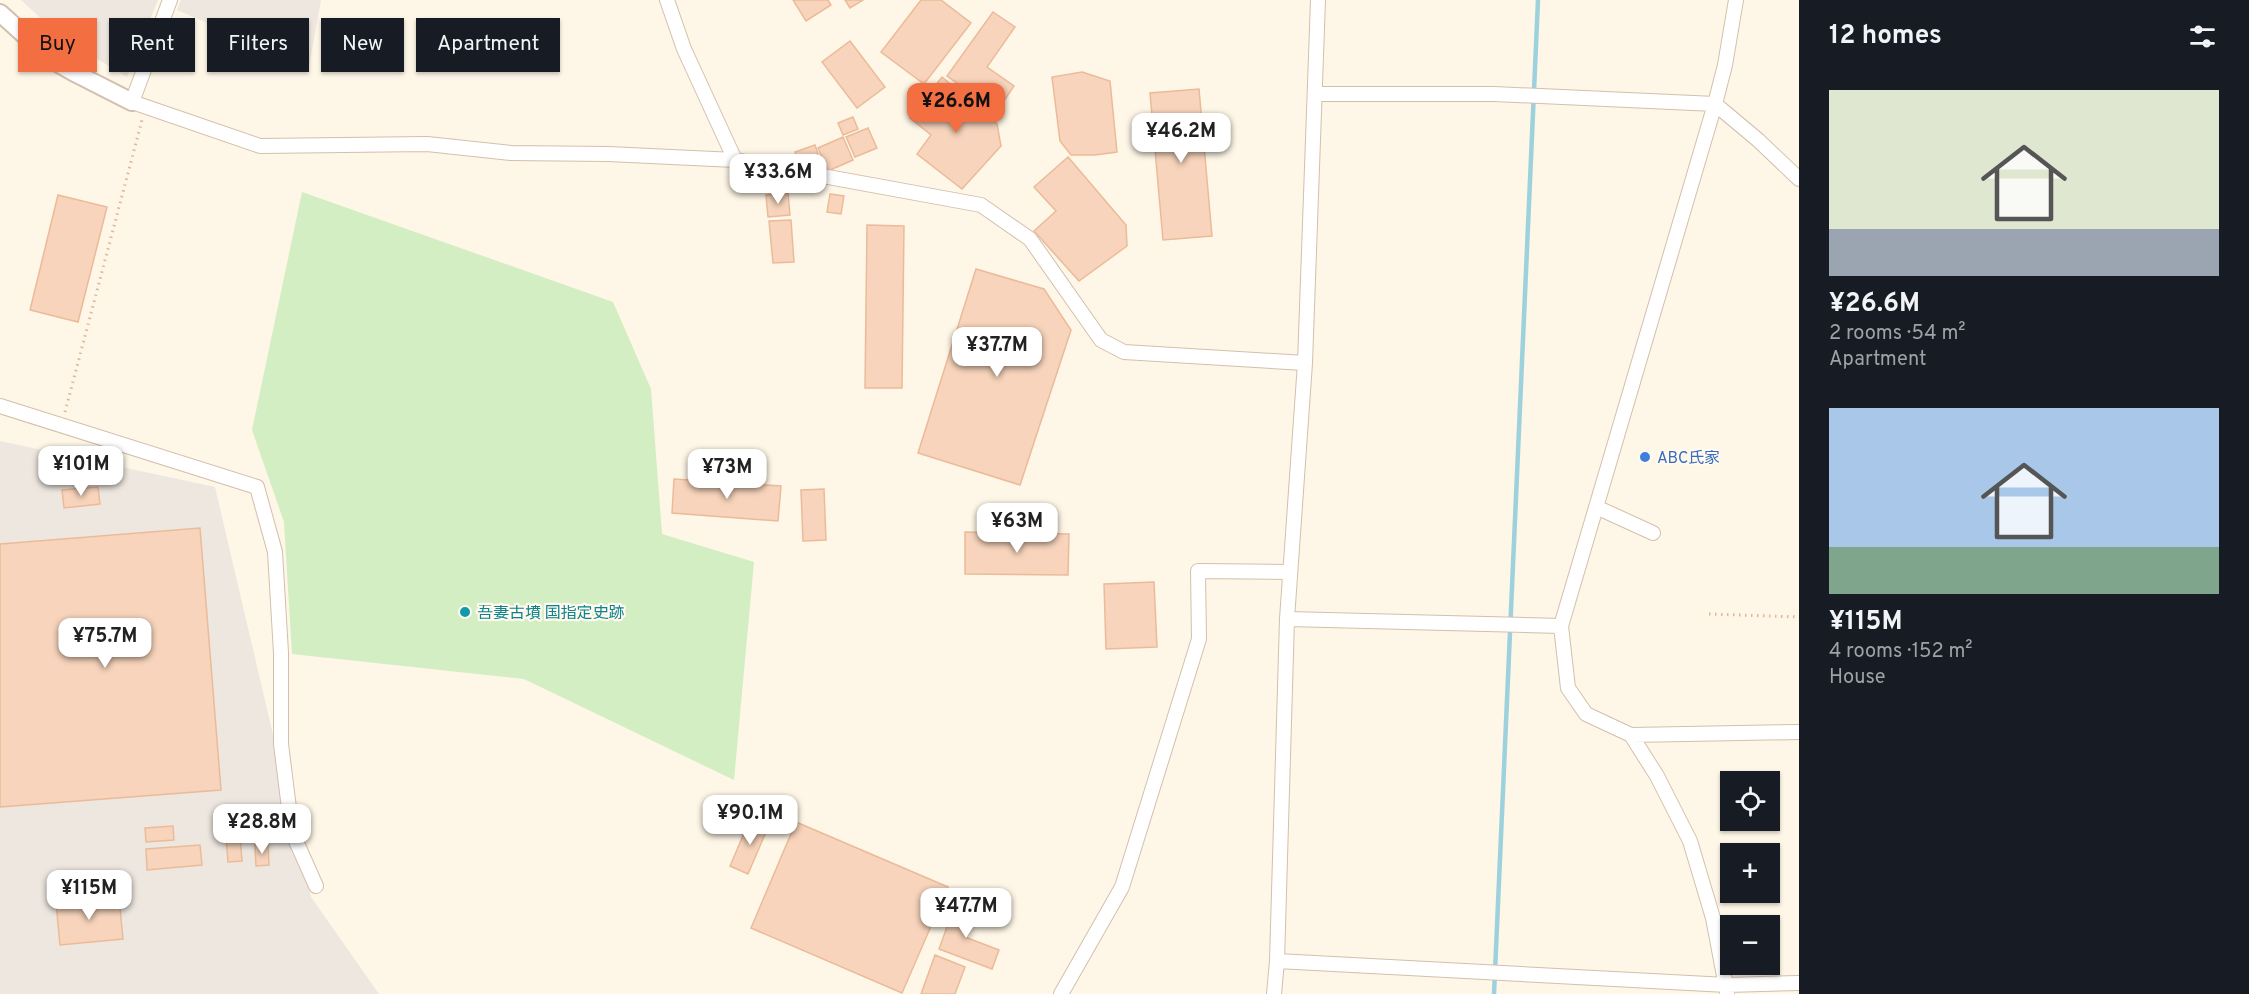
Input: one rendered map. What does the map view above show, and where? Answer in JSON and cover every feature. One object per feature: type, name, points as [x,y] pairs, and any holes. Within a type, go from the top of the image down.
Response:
[{"type":"street","points":[[138,104],[170,0]]},
{"type":"street","points":[[667,0],[684,49],[735,160]]},
{"type":"street","points":[[1274,994],[1277,961],[1287,619],[1305,363],[1318,0]]},
{"type":"street","points":[[1736,0],[1725,65],[1715,104],[1561,626],[1568,688],[1586,714],[1631,735],[1799,732]]},
{"type":"street","points":[[0,13],[52,60],[73,72],[138,104],[260,146],[427,144],[511,153],[608,153],[735,160],[981,205],[1030,239],[1101,340],[1124,352],[1305,363]]},
{"type":"street","points":[[1316,94],[1494,94],[1715,104],[1799,179]]},
{"type":"street","points":[[0,406],[257,487],[274,552],[281,653],[281,744],[292,832],[316,886]]},
{"type":"street","points":[[1596,507],[1653,533]]},
{"type":"street","points":[[1061,994],[1122,886],[1198,639],[1198,571],[1290,572]]},
{"type":"street","points":[[1287,619],[1561,626]]},
{"type":"street","points":[[1631,735],[1657,776],[1690,841],[1713,918],[1727,989]]},
{"type":"street","points":[[1277,961],[1727,989],[1799,983]]},
{"type":"path","points":[[62,426],[138,104]]},
{"type":"path","points":[[1709,614],[1799,616]]},
{"type":"shaded area","points":[[21,0],[158,0],[151,18],[109,18],[109,66],[97,59],[97,18],[40,18]]},
{"type":"shaded area","points":[[181,0],[321,0],[309,67],[309,18],[207,18],[207,23],[177,10]]},
{"type":"shaded area","points":[[119,72],[129,72],[127,77]]},
{"type":"shaded area","points":[[0,441],[215,487],[311,897],[379,994],[0,994]]},
{"type":"green space","points":[[302,192],[613,302],[651,389],[662,534],[754,562],[734,780],[524,679],[292,654],[284,522],[252,430]]},
{"type":"building","points":[[793,0],[828,0],[831,5],[806,21]]},
{"type":"building","points":[[845,0],[863,0],[850,8]]},
{"type":"building","points":[[921,0],[941,0],[971,23],[924,84],[881,52]]},
{"type":"building","points":[[993,12],[1015,27],[987,67],[1014,86],[997,111],[947,76]]},
{"type":"building","points":[[850,41],[885,87],[857,108],[822,62]]},
{"type":"building","points":[[1082,72],[1110,81],[1117,152],[1071,155],[1060,141],[1052,77]]},
{"type":"building","points":[[942,77],[997,124],[1001,146],[962,189],[917,154],[931,135],[910,118]]},
{"type":"building","points":[[1199,89],[1212,236],[1163,240],[1150,93]]},
{"type":"building","points":[[853,117],[858,129],[843,135],[838,123]]},
{"type":"building","points":[[868,128],[877,148],[855,157],[846,137]]},
{"type":"building","points":[[843,137],[853,160],[828,171],[818,148]]},
{"type":"building","points":[[815,145],[818,154],[798,161],[795,152]]},
{"type":"building","points":[[1068,157],[1126,225],[1127,246],[1079,281],[1034,231],[1056,211],[1034,187]]},
{"type":"building","points":[[788,193],[790,215],[768,217],[766,195]]},
{"type":"building","points":[[830,194],[844,196],[841,214],[827,212]]},
{"type":"building","points":[[58,195],[107,207],[78,322],[30,310]]},
{"type":"building","points":[[791,220],[794,262],[773,263],[769,221]]},
{"type":"building","points":[[867,225],[904,226],[902,388],[865,388]]},
{"type":"building","points":[[976,269],[1044,289],[1071,330],[1020,485],[918,453]]},
{"type":"building","points":[[674,479],[781,486],[778,521],[672,513]]},
{"type":"building","points":[[98,487],[100,504],[64,508],[62,490]]},
{"type":"building","points":[[824,489],[826,540],[803,541],[801,490]]},
{"type":"building","points":[[200,528],[221,790],[0,807],[0,544]]},
{"type":"building","points":[[965,532],[1069,534],[1068,575],[965,574]]},
{"type":"building","points":[[1154,582],[1157,647],[1106,649],[1104,584]]},
{"type":"building","points":[[751,817],[769,825],[748,874],[730,866]]},
{"type":"building","points":[[796,822],[948,887],[902,993],[751,928]]},
{"type":"building","points":[[239,824],[242,861],[228,862],[225,825]]},
{"type":"building","points":[[173,826],[174,840],[146,842],[145,828]]},
{"type":"building","points":[[268,844],[269,865],[256,866],[255,845]]},
{"type":"building","points":[[200,845],[202,865],[147,870],[146,849]]},
{"type":"building","points":[[119,898],[123,939],[60,945],[56,903]]},
{"type":"building","points":[[956,902],[975,909],[965,937],[999,950],[992,969],[939,949]]},
{"type":"building","points":[[935,955],[965,967],[955,994],[921,994]]},
{"type":"waterway","points":[[1494,994],[1538,0]]},
{"type":"place","name":"ABC氏家","points":[[1645,457]]},
{"type":"place","name":"吾妻古墳 国指定史跡","points":[[465,612]]}]
